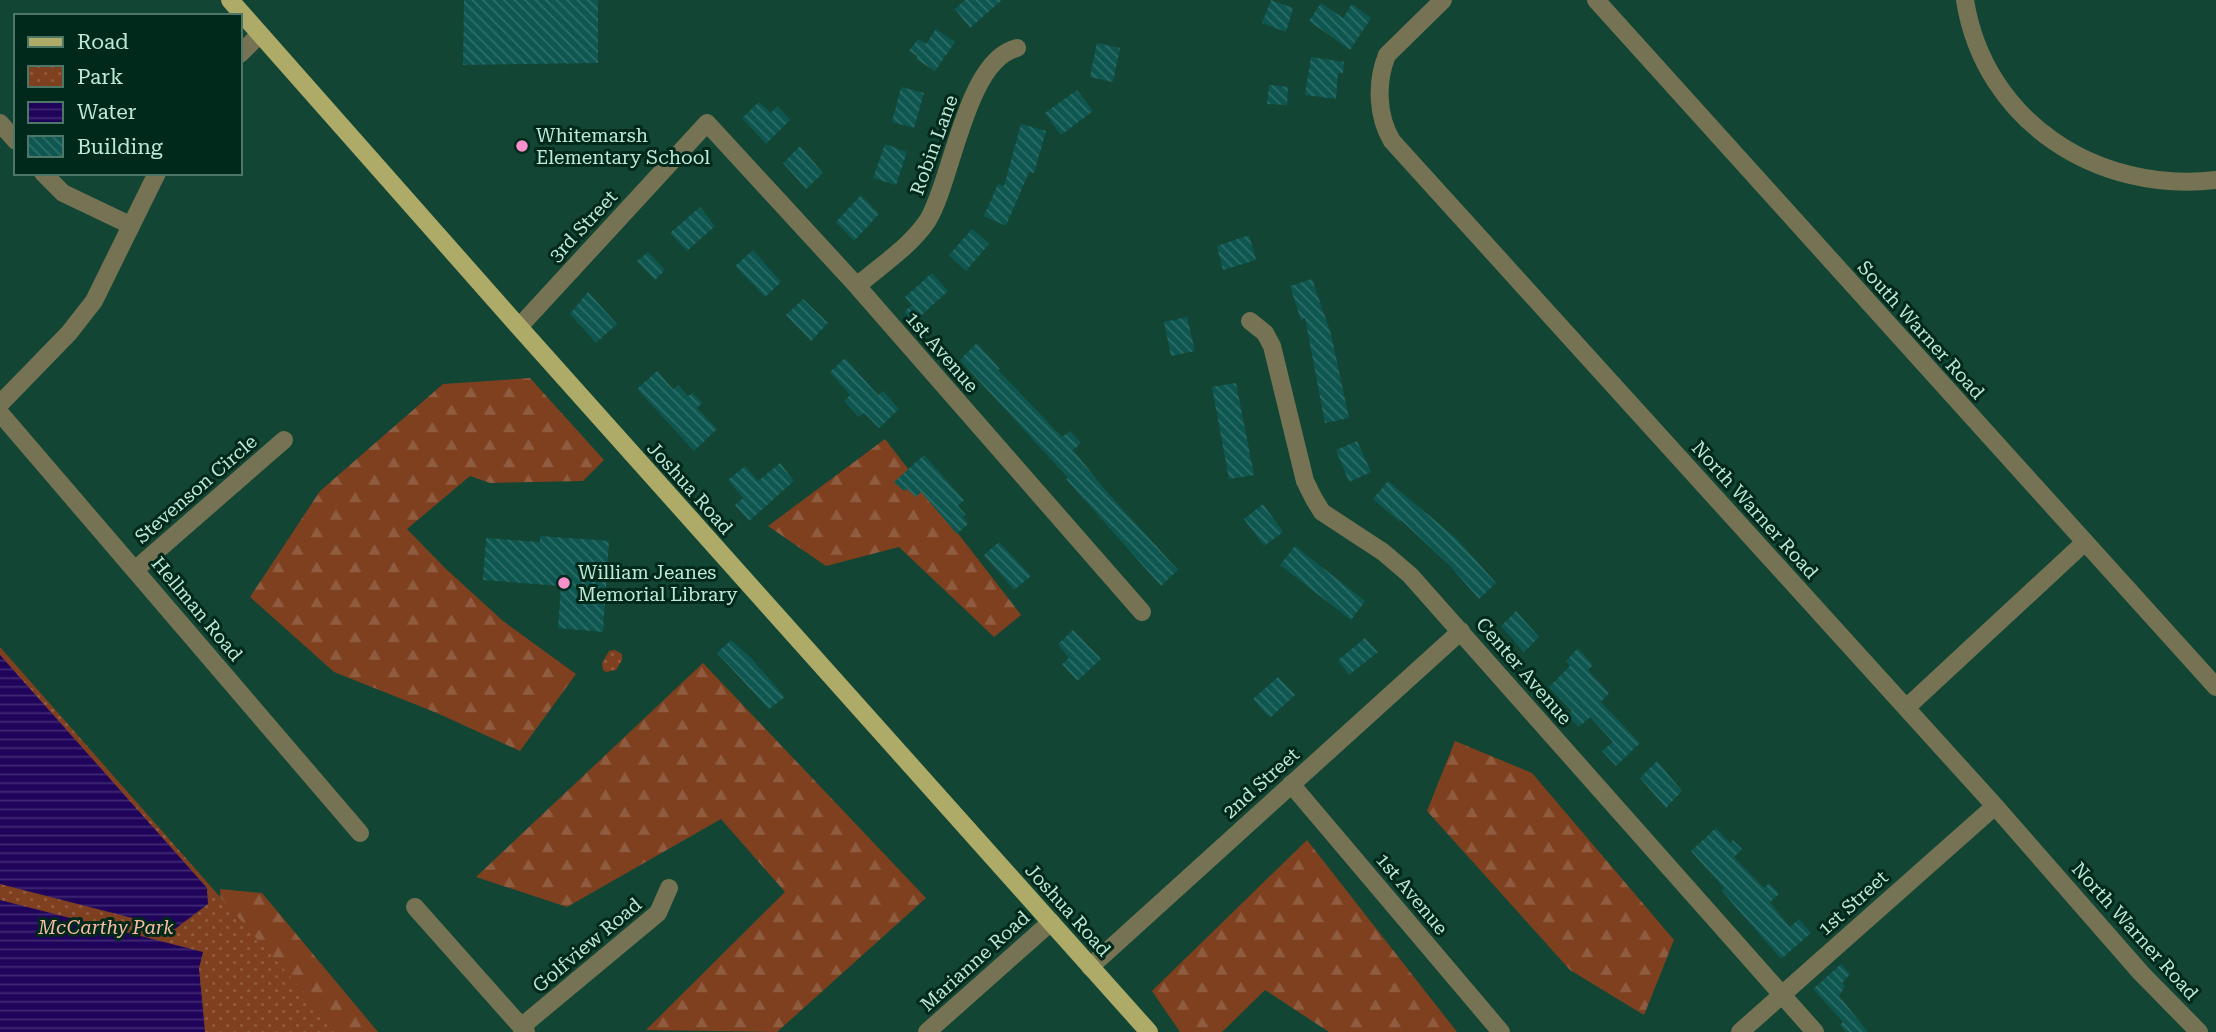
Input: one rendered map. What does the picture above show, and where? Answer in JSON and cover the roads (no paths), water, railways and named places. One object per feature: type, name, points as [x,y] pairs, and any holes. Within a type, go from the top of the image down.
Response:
[{"type":"main road","name":"Joshua Road","points":[[230,0],[1149,1032]]},
{"type":"street","name":"North Warner Road","points":[[1443,0],[1387,55],[1383,65],[1380,103],[1392,141],[1995,806],[2141,973],[2199,1032]]},
{"type":"street","name":"South Warner Road","points":[[1596,0],[2216,687]]},
{"type":"street","points":[[1965,0],[1978,49],[1997,85],[2036,128],[2062,148],[2092,164],[2153,181],[2216,180]]},
{"type":"street","points":[[242,52],[260,34]]},
{"type":"street","name":"Robin Lane","points":[[857,286],[917,234],[928,220],[944,186],[960,127],[979,86],[997,58],[1006,50],[1017,48]]},
{"type":"street","points":[[0,123],[14,139]]},
{"type":"street","name":"3rd Street","points":[[519,327],[707,123]]},
{"type":"street","name":"1st Avenue","points":[[707,123],[857,286],[1142,612]]},
{"type":"street","points":[[45,175],[63,193],[130,225]]},
{"type":"street","points":[[0,404],[81,319],[102,285],[156,175]]},
{"type":"street","name":"Center Avenue","points":[[1250,321],[1265,333],[1272,346],[1306,481],[1322,512],[1398,563],[1815,1032]]},
{"type":"street","name":"Hellman Road","points":[[0,413],[359,833]]},
{"type":"street","name":"Stevenson Circle","points":[[136,569],[284,440]]},
{"type":"street","points":[[1906,708],[2085,542]]},
{"type":"street","name":"2nd Street","points":[[1090,967],[1461,631]]},
{"type":"street","name":"1st Avenue","points":[[1291,784],[1501,1032]]},
{"type":"street","name":"1st Street","points":[[1740,1032],[1995,806]]},
{"type":"street","name":"Golfview Road","points":[[523,1029],[658,913],[669,888]]},
{"type":"street","points":[[415,907],[523,1029]]},
{"type":"street","name":"Marianne Road","points":[[928,1032],[1051,922]]},
{"type":"water","points":[[0,655],[207,888],[208,904],[175,929],[0,884]]},
{"type":"water","points":[[0,900],[203,952],[199,968],[205,1032],[0,1032]]},
{"type":"place","name":"Whitemarsh Elementary School","points":[[522,146]]},
{"type":"place","name":"William Jeanes Memorial Library","points":[[564,583]]},
{"type":"park label","name":"McCarthy Park","points":[[106,927]]}]
